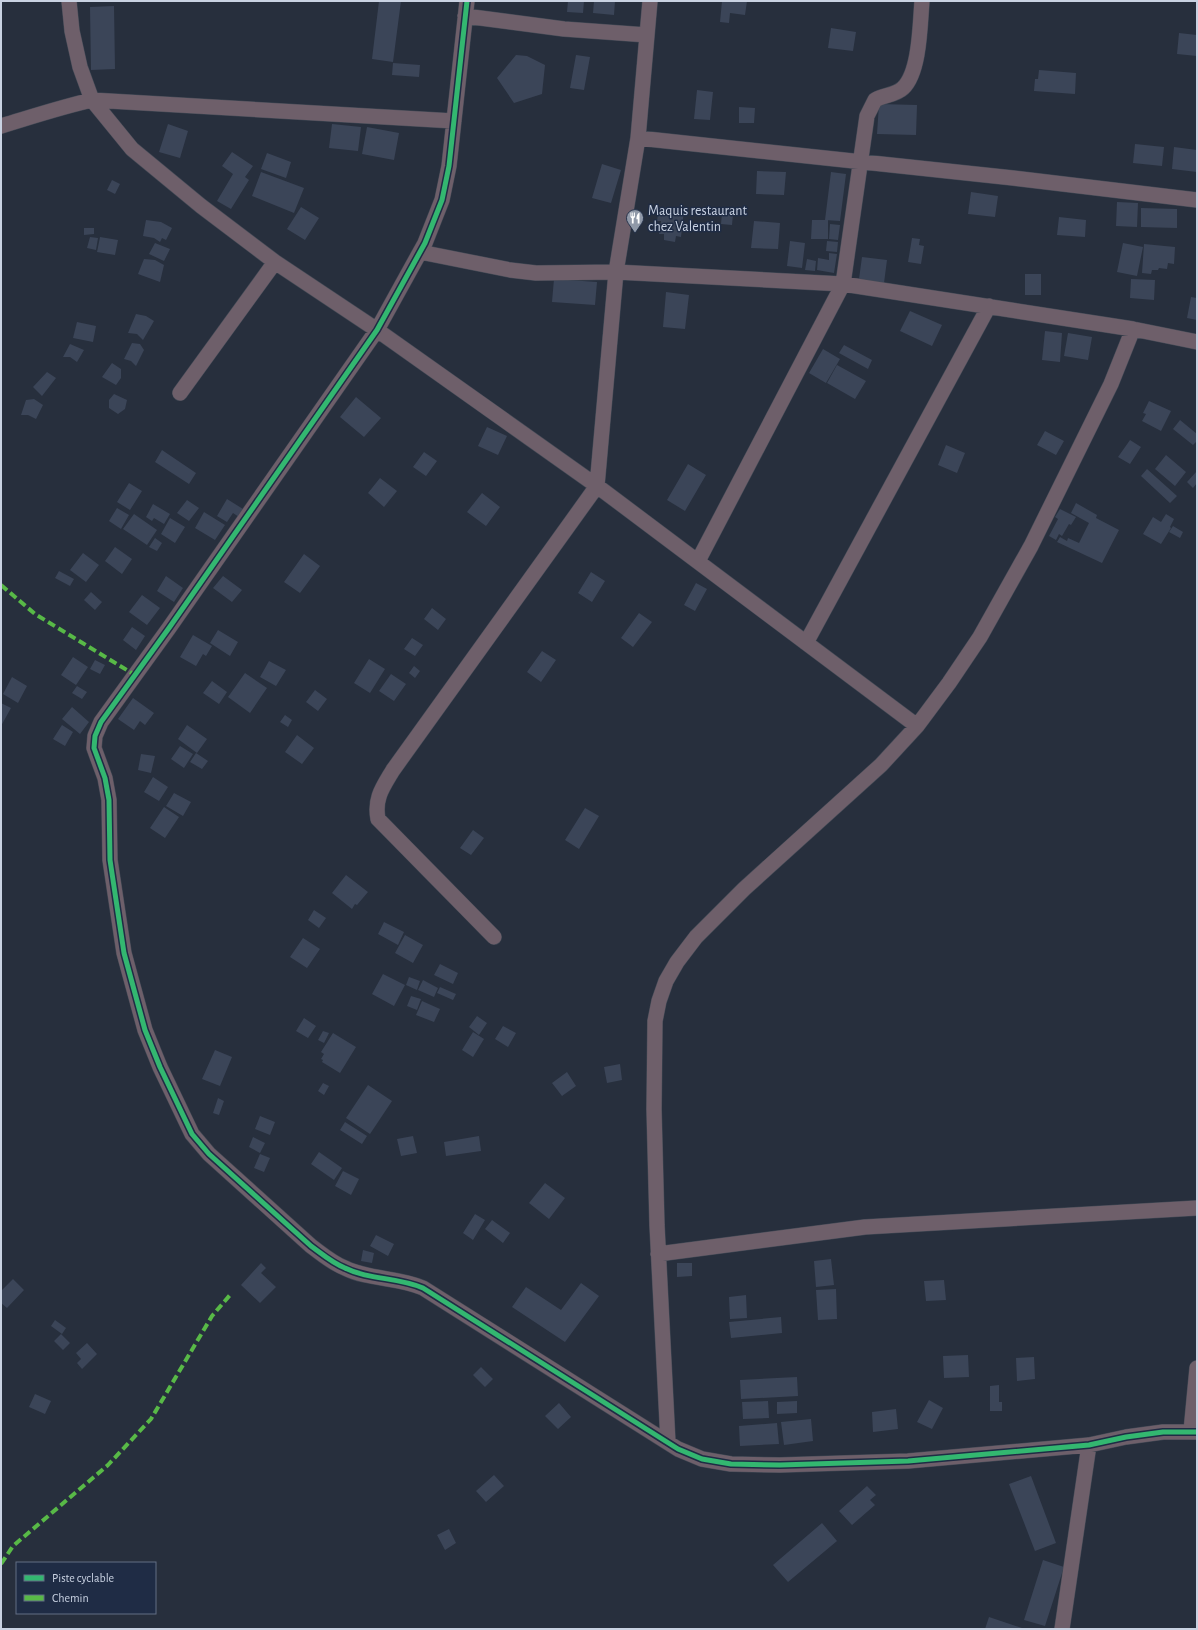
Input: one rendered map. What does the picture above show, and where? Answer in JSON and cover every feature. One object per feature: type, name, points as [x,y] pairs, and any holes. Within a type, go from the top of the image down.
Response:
[{"type":"street","points":[[69,1],[72,31],[80,67],[92,100],[132,149],[195,202],[275,262],[377,330],[597,486],[917,726]]},
{"type":"street","points":[[467,1],[449,166],[442,200],[428,237],[377,330],[169,628],[101,722],[95,736],[94,748],[105,778],[109,800],[110,860],[124,953],[148,1038],[192,1134],[209,1154],[311,1246],[345,1269],[361,1274],[410,1283],[434,1294],[513,1346],[678,1449],[702,1459],[730,1464],[780,1465],[908,1461],[1088,1445],[1126,1437],[1163,1432],[1194,1432],[1197,1368]]},
{"type":"street","points":[[494,937],[378,819],[376,807],[382,790],[393,770],[597,486],[616,272],[638,138],[650,1]]},
{"type":"street","points":[[698,561],[843,284],[867,116],[875,100],[902,89],[910,79],[916,59],[922,1]]},
{"type":"street","points":[[465,16],[564,29],[647,35]]},
{"type":"street","points":[[1,126],[30,118],[47,111],[92,100],[454,121]]},
{"type":"street","points":[[638,138],[1197,200]]},
{"type":"street","points":[[420,252],[510,270],[536,273],[616,272],[843,284],[1133,329],[1197,342]]},
{"type":"street","points":[[180,393],[275,262]]},
{"type":"street","points":[[806,643],[989,306]]},
{"type":"street","points":[[668,1442],[658,1254],[654,1109],[655,1021],[659,1001],[666,981],[677,962],[696,937],[744,889],[881,764],[917,726],[980,637],[1031,546],[1111,384],[1133,329]]},
{"type":"street","points":[[658,1254],[865,1227],[1197,1208]]},
{"type":"street","points":[[1062,1629],[1088,1445]]},
{"type":"building","points":[[379,1],[401,1],[393,62],[372,59]]},
{"type":"building","points":[[568,1],[584,1],[583,13],[567,12]]},
{"type":"building","points":[[594,1],[615,1],[614,15],[593,13]]},
{"type":"building","points":[[722,1],[747,1],[745,15],[730,13],[729,23],[720,22]]},
{"type":"building","points":[[114,6],[115,69],[91,70],[90,7]]},
{"type":"building","points":[[831,28],[856,32],[853,51],[828,48]]},
{"type":"building","points":[[1179,33],[1197,35],[1197,56],[1177,54]]},
{"type":"building","points":[[516,55],[527,56],[545,65],[542,94],[514,103],[497,78]]},
{"type":"building","points":[[576,55],[590,57],[584,90],[570,88]]},
{"type":"building","points":[[393,63],[420,65],[419,77],[392,75]]},
{"type":"building","points":[[1039,70],[1076,73],[1075,94],[1034,91],[1035,79],[1038,79]]},
{"type":"building","points":[[697,90],[713,92],[710,120],[694,119]]},
{"type":"building","points":[[879,104],[917,105],[916,135],[877,134]]},
{"type":"building","points":[[739,107],[755,108],[754,123],[739,123]]},
{"type":"building","points":[[168,124],[188,131],[180,158],[159,152]]},
{"type":"building","points":[[332,124],[361,127],[358,151],[329,148]]},
{"type":"building","points":[[367,127],[399,133],[394,160],[362,154]]},
{"type":"building","points":[[1135,144],[1164,147],[1162,166],[1133,163]]},
{"type":"building","points":[[1174,147],[1197,150],[1197,172],[1172,169]]},
{"type":"building","points":[[232,152],[253,166],[245,177],[249,180],[231,209],[217,201],[233,174],[222,166]]},
{"type":"building","points":[[267,153],[291,162],[286,178],[261,169]]},
{"type":"building","points":[[602,164],[621,170],[611,203],[592,198]]},
{"type":"building","points":[[757,171],[786,172],[784,195],[756,194]]},
{"type":"building","points":[[261,172],[304,188],[294,213],[252,196]]},
{"type":"building","points":[[831,172],[846,174],[840,221],[825,220]]},
{"type":"building","points":[[112,180],[120,184],[115,194],[107,190]]},
{"type":"building","points":[[971,192],[998,196],[995,217],[968,214]]},
{"type":"building","points":[[1117,202],[1138,203],[1137,227],[1116,226]]},
{"type":"building","points":[[301,207],[319,218],[305,240],[287,229]]},
{"type":"building","points":[[659,207],[684,210],[681,237],[676,236],[675,242],[664,240],[664,234],[659,234],[661,221],[657,221]]},
{"type":"building","points":[[1141,208],[1177,209],[1177,228],[1141,227]]},
{"type":"building","points":[[722,213],[733,214],[732,225],[721,224]]},
{"type":"building","points":[[1059,217],[1086,220],[1085,237],[1057,235]]},
{"type":"building","points":[[146,220],[161,222],[172,228],[166,240],[162,238],[160,242],[154,238],[143,236]]},
{"type":"building","points":[[812,220],[828,220],[828,239],[811,239]]},
{"type":"building","points":[[754,221],[780,223],[778,249],[751,248]]},
{"type":"building","points":[[830,224],[840,225],[838,240],[829,239]]},
{"type":"building","points":[[84,228],[94,228],[94,234],[84,235]]},
{"type":"building","points":[[90,237],[98,238],[96,250],[87,248]]},
{"type":"building","points":[[100,237],[118,240],[115,255],[97,252]]},
{"type":"building","points":[[912,238],[920,239],[919,245],[924,246],[921,264],[908,262]]},
{"type":"building","points":[[790,241],[805,243],[802,268],[787,266]]},
{"type":"building","points":[[827,241],[838,242],[837,252],[826,251]]},
{"type":"building","points":[[155,243],[170,249],[164,261],[149,254]]},
{"type":"building","points":[[1123,243],[1143,247],[1137,276],[1117,272]]},
{"type":"building","points":[[1144,244],[1175,247],[1174,264],[1168,263],[1167,269],[1159,268],[1158,270],[1152,270],[1151,274],[1142,273]]},
{"type":"building","points":[[829,253],[837,254],[834,273],[817,270],[818,258],[829,260]]},
{"type":"building","points":[[862,257],[887,260],[884,283],[859,279]]},
{"type":"building","points":[[144,259],[155,260],[164,265],[160,282],[138,274]]},
{"type":"building","points":[[807,259],[816,261],[815,271],[805,270]]},
{"type":"building","points":[[1025,274],[1041,274],[1041,295],[1025,295]]},
{"type":"building","points":[[554,279],[597,282],[595,305],[552,302]]},
{"type":"building","points":[[1131,279],[1155,280],[1154,300],[1130,298]]},
{"type":"building","points":[[666,292],[689,295],[685,329],[663,327]]},
{"type":"building","points":[[1191,297],[1197,298],[1197,320],[1187,318]]},
{"type":"building","points":[[910,311],[942,325],[932,346],[900,331]]},
{"type":"building","points":[[136,314],[146,316],[154,321],[143,340],[137,334],[128,333]]},
{"type":"building","points":[[77,322],[96,326],[93,342],[73,338]]},
{"type":"building","points":[[1045,331],[1062,333],[1060,362],[1042,360]]},
{"type":"building","points":[[1068,333],[1092,337],[1088,360],[1064,356]]},
{"type":"building","points":[[132,343],[140,344],[144,350],[136,366],[131,361],[124,359]]},
{"type":"building","points":[[70,344],[84,350],[77,362],[70,357],[63,357]]},
{"type":"building","points":[[844,345],[872,360],[868,369],[839,353]]},
{"type":"building","points":[[823,349],[840,359],[826,383],[809,373]]},
{"type":"building","points":[[112,363],[121,369],[121,378],[116,385],[102,377]]},
{"type":"building","points":[[837,365],[866,381],[855,399],[827,383]]},
{"type":"building","points":[[47,372],[56,378],[42,396],[33,387]]},
{"type":"building","points":[[114,394],[127,400],[125,409],[118,414],[109,408],[109,400]]},
{"type":"building","points":[[356,397],[381,418],[364,437],[340,417]]},
{"type":"building","points":[[34,399],[43,405],[36,419],[28,415],[21,415],[26,400]]},
{"type":"building","points":[[1149,401],[1171,411],[1161,431],[1142,421],[1146,414],[1143,413]]},
{"type":"building","points":[[1180,420],[1197,434],[1197,441],[1193,445],[1173,429]]},
{"type":"building","points":[[487,427],[507,436],[498,455],[478,446]]},
{"type":"building","points":[[1045,431],[1064,441],[1056,455],[1037,445]]},
{"type":"building","points":[[1130,440],[1141,447],[1130,464],[1118,457]]},
{"type":"building","points":[[946,445],[965,453],[957,473],[938,465]]},
{"type":"building","points":[[162,450],[196,473],[189,484],[155,462]]},
{"type":"building","points":[[424,452],[437,461],[426,476],[413,467]]},
{"type":"building","points":[[1166,455],[1186,472],[1175,486],[1155,469]]},
{"type":"building","points":[[688,464],[706,475],[685,511],[667,500]]},
{"type":"building","points":[[1147,469],[1177,496],[1170,503],[1141,476]]},
{"type":"building","points":[[1197,471],[1197,483],[1193,488],[1187,482]]},
{"type":"building","points":[[380,478],[397,491],[384,507],[368,493]]},
{"type":"building","points":[[129,483],[142,491],[130,510],[117,502]]},
{"type":"building","points":[[482,493],[500,507],[486,526],[467,512]]},
{"type":"building","points":[[227,499],[243,509],[239,517],[233,513],[227,522],[217,516]]},
{"type":"building","points":[[187,500],[199,508],[189,521],[177,513]]},
{"type":"building","points":[[1076,503],[1097,515],[1096,518],[1119,530],[1102,563],[1057,542],[1060,537],[1067,541],[1068,538],[1079,543],[1089,523],[1071,513]]},
{"type":"building","points":[[153,504],[170,514],[164,524],[154,518],[152,521],[146,517]]},
{"type":"building","points":[[117,508],[129,515],[121,529],[109,521]]},
{"type":"building","points":[[1060,509],[1076,517],[1071,525],[1069,524],[1062,536],[1059,534],[1056,540],[1049,536],[1058,519],[1055,517]]},
{"type":"building","points":[[204,512],[225,525],[215,540],[195,528]]},
{"type":"building","points":[[134,514],[157,530],[147,545],[123,529]]},
{"type":"building","points":[[1166,514],[1174,519],[1170,527],[1171,528],[1161,544],[1143,534],[1153,517],[1161,522]]},
{"type":"building","points":[[170,518],[185,527],[175,543],[161,534]]},
{"type":"building","points":[[1173,526],[1183,532],[1180,538],[1169,532]]},
{"type":"building","points":[[155,538],[162,543],[157,551],[149,547]]},
{"type":"building","points":[[115,547],[132,559],[122,574],[105,561]]},
{"type":"building","points":[[83,553],[99,565],[86,582],[70,570]]},
{"type":"building","points":[[304,554],[320,566],[300,593],[284,582]]},
{"type":"building","points":[[59,571],[74,579],[70,586],[55,578]]},
{"type":"building","points":[[591,572],[605,581],[592,602],[578,593]]},
{"type":"building","points":[[166,576],[183,588],[174,602],[157,591]]},
{"type":"building","points":[[223,576],[242,590],[232,602],[213,588]]},
{"type":"building","points":[[696,583],[707,589],[695,611],[684,605]]},
{"type":"building","points":[[91,592],[102,602],[95,610],[84,600]]},
{"type":"building","points":[[142,595],[160,608],[147,625],[129,612]]},
{"type":"building","points":[[432,608],[446,619],[438,630],[424,619]]},
{"type":"building","points":[[639,613],[652,622],[633,647],[621,638]]},
{"type":"building","points":[[132,627],[145,636],[136,650],[123,640]]},
{"type":"building","points":[[218,630],[238,642],[230,656],[210,643]]},
{"type":"building","points":[[193,635],[212,646],[206,656],[203,654],[196,666],[180,657]]},
{"type":"building","points":[[412,638],[423,645],[415,656],[404,649]]},
{"type":"building","points":[[542,651],[556,660],[541,682],[527,672]]},
{"type":"building","points":[[73,657],[88,667],[76,685],[61,675]]},
{"type":"building","points":[[369,659],[385,669],[370,693],[354,683]]},
{"type":"building","points":[[95,660],[105,665],[100,674],[90,669]]},
{"type":"building","points":[[269,661],[286,670],[276,686],[260,677]]},
{"type":"building","points":[[414,666],[420,671],[415,678],[409,673]]},
{"type":"building","points":[[245,673],[267,688],[250,713],[228,697]]},
{"type":"building","points":[[391,674],[406,684],[394,701],[379,691]]},
{"type":"building","points":[[12,677],[27,686],[18,703],[3,694]]},
{"type":"building","points":[[212,681],[227,692],[219,704],[203,693]]},
{"type":"building","points":[[77,686],[87,692],[82,699],[72,693]]},
{"type":"building","points":[[315,690],[327,699],[318,711],[306,702]]},
{"type":"building","points":[[133,698],[154,713],[145,725],[140,721],[134,730],[118,719]]},
{"type":"building","points":[[1,703],[11,708],[1,726]]},
{"type":"building","points":[[72,707],[89,722],[80,734],[62,719]]},
{"type":"building","points":[[285,715],[292,720],[288,727],[280,722]]},
{"type":"building","points":[[62,725],[73,732],[65,746],[53,739]]},
{"type":"building","points":[[187,725],[207,739],[197,753],[178,739]]},
{"type":"building","points":[[297,735],[314,748],[302,764],[285,752]]},
{"type":"building","points":[[180,746],[193,754],[184,768],[171,759]]},
{"type":"building","points":[[196,753],[208,761],[202,769],[190,762]]},
{"type":"building","points":[[141,754],[155,756],[151,773],[138,770]]},
{"type":"building","points":[[153,777],[168,787],[159,801],[144,792]]},
{"type":"building","points":[[174,793],[191,802],[183,816],[166,806]]},
{"type":"building","points":[[164,807],[179,817],[165,838],[150,828]]},
{"type":"building","points":[[585,808],[599,816],[579,849],[565,840]]},
{"type":"building","points":[[473,830],[484,838],[471,855],[460,848]]},
{"type":"building","points":[[346,875],[368,892],[357,905],[355,904],[352,909],[332,893]]},
{"type":"building","points":[[314,910],[326,918],[319,928],[308,920]]},
{"type":"building","points":[[384,922],[404,932],[398,945],[378,934]]},
{"type":"building","points":[[405,935],[423,945],[413,963],[395,953]]},
{"type":"building","points":[[303,938],[320,949],[307,968],[290,957]]},
{"type":"building","points":[[440,964],[458,973],[453,984],[434,975]]},
{"type":"building","points":[[383,974],[405,985],[394,1006],[372,994]]},
{"type":"building","points":[[409,977],[420,981],[417,990],[406,985]]},
{"type":"building","points":[[423,980],[438,988],[434,997],[418,990]]},
{"type":"building","points":[[440,987],[456,994],[453,1000],[437,993]]},
{"type":"building","points":[[411,996],[421,999],[417,1010],[407,1006]]},
{"type":"building","points":[[422,1001],[440,1009],[434,1022],[416,1015]]},
{"type":"building","points":[[477,1016],[487,1023],[479,1035],[469,1027]]},
{"type":"building","points":[[304,1018],[316,1026],[308,1038],[296,1031]]},
{"type":"building","points":[[503,1026],[516,1033],[508,1047],[495,1039]]},
{"type":"building","points":[[323,1031],[329,1033],[324,1043],[318,1040]]},
{"type":"building","points":[[473,1032],[484,1039],[473,1057],[462,1050]]},
{"type":"building","points":[[333,1033],[356,1047],[340,1073],[322,1062],[323,1060],[321,1059],[324,1054],[321,1052]]},
{"type":"building","points":[[215,1050],[232,1057],[220,1086],[202,1079]]},
{"type":"building","points":[[620,1064],[622,1080],[607,1083],[604,1067]]},
{"type":"building","points":[[567,1072],[576,1086],[562,1096],[552,1083]]},
{"type":"building","points":[[323,1083],[329,1086],[324,1095],[318,1091]]},
{"type":"building","points":[[368,1085],[392,1101],[370,1134],[346,1118]]},
{"type":"building","points":[[218,1098],[224,1101],[219,1115],[213,1113]]},
{"type":"building","points":[[260,1116],[275,1122],[270,1135],[255,1129]]},
{"type":"building","points":[[345,1122],[367,1136],[362,1144],[340,1130]]},
{"type":"building","points":[[413,1136],[417,1153],[401,1156],[397,1139]]},
{"type":"building","points":[[479,1136],[481,1151],[446,1156],[444,1142]]},
{"type":"building","points":[[253,1137],[265,1143],[260,1153],[249,1147]]},
{"type":"building","points":[[319,1152],[342,1168],[334,1180],[311,1164]]},
{"type":"building","points":[[260,1154],[270,1158],[264,1172],[254,1168]]},
{"type":"building","points":[[343,1171],[359,1179],[351,1195],[335,1186]]},
{"type":"building","points":[[545,1183],[565,1198],[549,1219],[529,1203]]},
{"type":"building","points":[[475,1214],[485,1220],[473,1240],[463,1233]]},
{"type":"building","points":[[492,1220],[510,1233],[503,1243],[485,1229]]},
{"type":"building","points":[[376,1235],[394,1244],[388,1256],[370,1246]]},
{"type":"building","points":[[363,1250],[374,1253],[372,1263],[361,1261]]},
{"type":"building","points":[[831,1259],[834,1285],[816,1287],[814,1261]]},
{"type":"building","points":[[261,1263],[266,1268],[261,1273],[276,1287],[260,1303],[241,1285]]},
{"type":"building","points":[[677,1263],[692,1263],[692,1276],[677,1277]]},
{"type":"building","points":[[13,1279],[24,1290],[7,1308],[1,1303],[1,1291]]},
{"type":"building","points":[[944,1280],[946,1300],[926,1301],[924,1281]]},
{"type":"building","points":[[581,1283],[599,1296],[565,1342],[512,1307],[526,1287],[561,1310]]},
{"type":"building","points":[[836,1289],[837,1319],[818,1320],[816,1290]]},
{"type":"building","points":[[746,1295],[747,1318],[730,1319],[729,1297]]},
{"type":"building","points":[[781,1317],[782,1333],[731,1338],[729,1322]]},
{"type":"building","points":[[55,1320],[66,1328],[62,1334],[51,1326]]},
{"type":"building","points":[[61,1334],[70,1343],[63,1350],[54,1341]]},
{"type":"building","points":[[87,1343],[97,1354],[82,1369],[77,1363],[81,1359],[76,1353]]},
{"type":"building","points":[[968,1355],[969,1377],[944,1378],[943,1356]]},
{"type":"building","points":[[1034,1357],[1035,1379],[1017,1381],[1016,1358]]},
{"type":"building","points":[[481,1367],[493,1379],[485,1387],[473,1375]]},
{"type":"building","points":[[797,1377],[798,1396],[741,1399],[740,1380]]},
{"type":"building","points":[[999,1385],[999,1402],[1002,1402],[1002,1411],[990,1411],[990,1386]]},
{"type":"building","points":[[35,1394],[51,1401],[45,1414],[29,1407]]},
{"type":"building","points":[[929,1400],[943,1408],[932,1429],[917,1422]]},
{"type":"building","points":[[768,1401],[769,1418],[743,1419],[742,1402]]},
{"type":"building","points":[[797,1401],[797,1413],[777,1414],[777,1402]]},
{"type":"building","points":[[559,1403],[571,1417],[558,1429],[545,1416]]},
{"type":"building","points":[[896,1409],[898,1429],[873,1432],[872,1412]]},
{"type":"building","points":[[811,1419],[813,1441],[784,1445],[781,1422]]},
{"type":"building","points":[[777,1423],[779,1444],[740,1446],[739,1426]]},
{"type":"building","points":[[494,1475],[504,1486],[486,1502],[476,1491]]},
{"type":"building","points":[[1031,1476],[1056,1543],[1035,1551],[1009,1484]]},
{"type":"building","points":[[867,1486],[876,1495],[870,1500],[875,1505],[852,1525],[839,1511]]},
{"type":"building","points":[[822,1523],[837,1541],[788,1582],[773,1565]]},
{"type":"building","points":[[449,1529],[456,1543],[445,1550],[437,1535]]},
{"type":"building","points":[[1043,1560],[1064,1567],[1045,1626],[1024,1620]]},
{"type":"building","points":[[989,1617],[1025,1629],[985,1629]]},
{"type":"marked path","points":[[1,585],[35,614],[135,675]]},
{"type":"marked path","points":[[1,1564],[13,1546],[108,1465],[151,1419],[212,1316],[230,1295]]},
{"type":"cycle path","points":[[467,1],[449,166],[442,200],[425,243],[377,330],[169,628],[101,722],[95,736],[94,748],[105,778],[109,800],[110,860],[124,953],[145,1030],[160,1067],[192,1134],[209,1154],[311,1246],[331,1261],[364,1275],[404,1282],[423,1288],[678,1449],[702,1459],[731,1464],[780,1465],[908,1461],[1089,1445],[1126,1437],[1163,1432],[1197,1432]]},
{"type":"place","name":"Maquis restaurant chez Valentin","points":[[635,233]]}]
